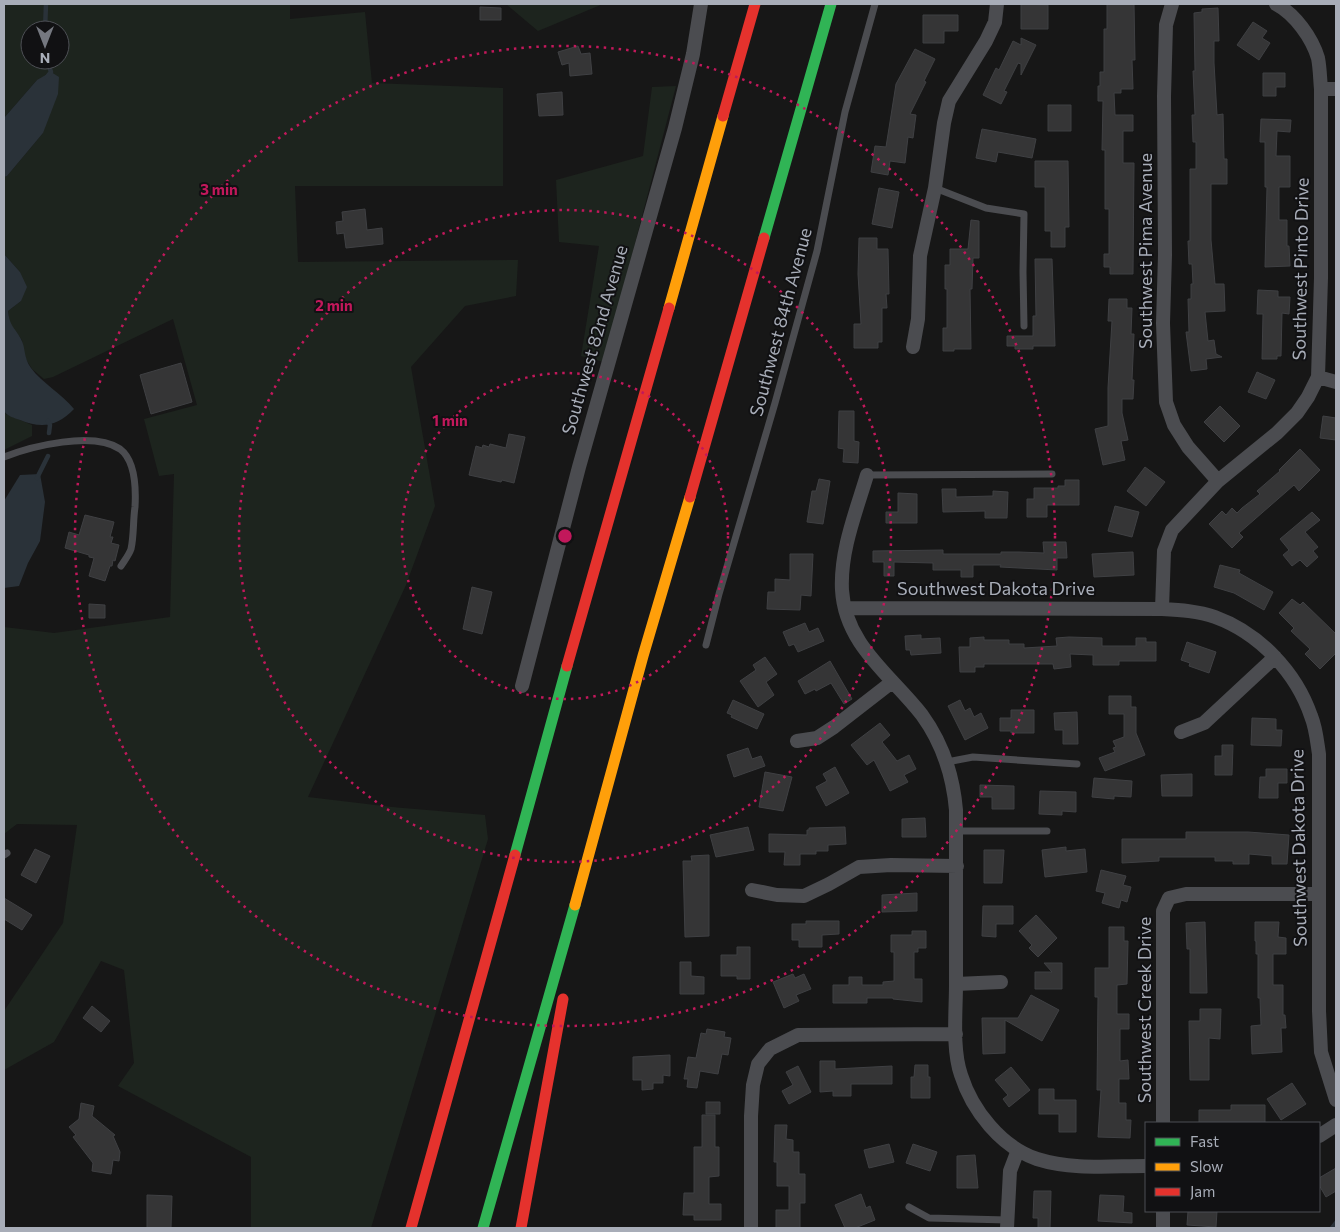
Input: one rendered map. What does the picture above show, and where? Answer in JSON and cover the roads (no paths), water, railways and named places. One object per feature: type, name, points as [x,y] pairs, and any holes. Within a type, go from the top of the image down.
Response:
[{"type":"highway","points":[[412,1228],[571,653],[755,4]]},
{"type":"highway","points":[[483,1228],[643,656],[831,4]]},
{"type":"highway","points":[[521,1228],[590,851]]},
{"type":"street","name":"Southwest 82nd Avenue","points":[[522,686],[579,467],[674,128],[693,54],[701,4]]},
{"type":"street","points":[[913,347],[918,319],[920,256],[935,188],[949,101],[986,40],[994,22],[997,4]]},
{"type":"street","name":"Southwest Pima Avenue","points":[[1172,4],[1166,25],[1164,96],[1165,255],[1163,323],[1166,402],[1174,425],[1183,439],[1218,481]]},
{"type":"street","name":"Southwest Pinto Drive","points":[[1162,608],[1164,551],[1172,530],[1218,481],[1277,434],[1297,413],[1308,397],[1318,376],[1321,278],[1321,89],[1318,59],[1310,39],[1296,21],[1276,4]]},
{"type":"street","points":[[1321,89],[1336,89]]},
{"type":"street","points":[[1318,376],[1336,382]]},
{"type":"street","points":[[867,475],[844,556],[842,590],[845,608],[856,638],[868,656],[922,716],[942,748],[955,790],[956,1034],[960,1074],[970,1096],[983,1117],[999,1135],[1018,1150],[1036,1158],[1058,1164],[1145,1166]]},
{"type":"street","name":"Southwest Dakota Drive","points":[[845,608],[1162,608],[1194,612],[1222,620],[1258,642],[1275,657],[1300,691],[1316,732],[1319,754],[1321,1052],[1336,1100]]},
{"type":"street","points":[[1181,732],[1204,724],[1275,657]]},
{"type":"street","points":[[797,741],[817,738],[892,682]]},
{"type":"street","points":[[752,890],[777,895],[804,896],[859,867],[891,865],[956,866]]},
{"type":"street","name":"Southwest Creek Drive","points":[[1163,1122],[1162,911],[1169,898],[1186,894],[1319,894]]},
{"type":"street","points":[[956,984],[1001,982]]},
{"type":"street","points":[[751,1228],[751,1116],[753,1085],[758,1064],[770,1049],[798,1034],[956,1034]]},
{"type":"street","points":[[1320,1135],[1336,1125]]},
{"type":"street","points":[[1007,1224],[1010,1171],[1018,1150]]},
{"type":"street","points":[[1163,1212],[1163,1228]]},
{"type":"lane","name":"Southwest 84th Avenue","points":[[706,645],[817,251],[845,112],[875,4]]},
{"type":"lane","points":[[935,188],[986,208],[1024,214],[1022,272],[1024,326]]},
{"type":"lane","points":[[4,457],[22,449],[67,441],[102,442],[121,450],[132,466],[136,480],[130,550],[121,566]]},
{"type":"lane","points":[[867,475],[1052,474]]},
{"type":"lane","points":[[947,762],[973,756],[1077,764]]},
{"type":"lane","points":[[956,831],[1047,831]]},
{"type":"lane","points":[[909,1207],[929,1218],[1007,1224]]},
{"type":"waterway","points":[[45,20],[46,4]]},
{"type":"waterway","points":[[47,77],[50,70]]},
{"type":"waterway","points":[[48,421],[50,425],[49,433]]},
{"type":"waterway","points":[[37,478],[48,456]]},
{"type":"waterway","points":[[1332,1228],[1336,1223]]}]
